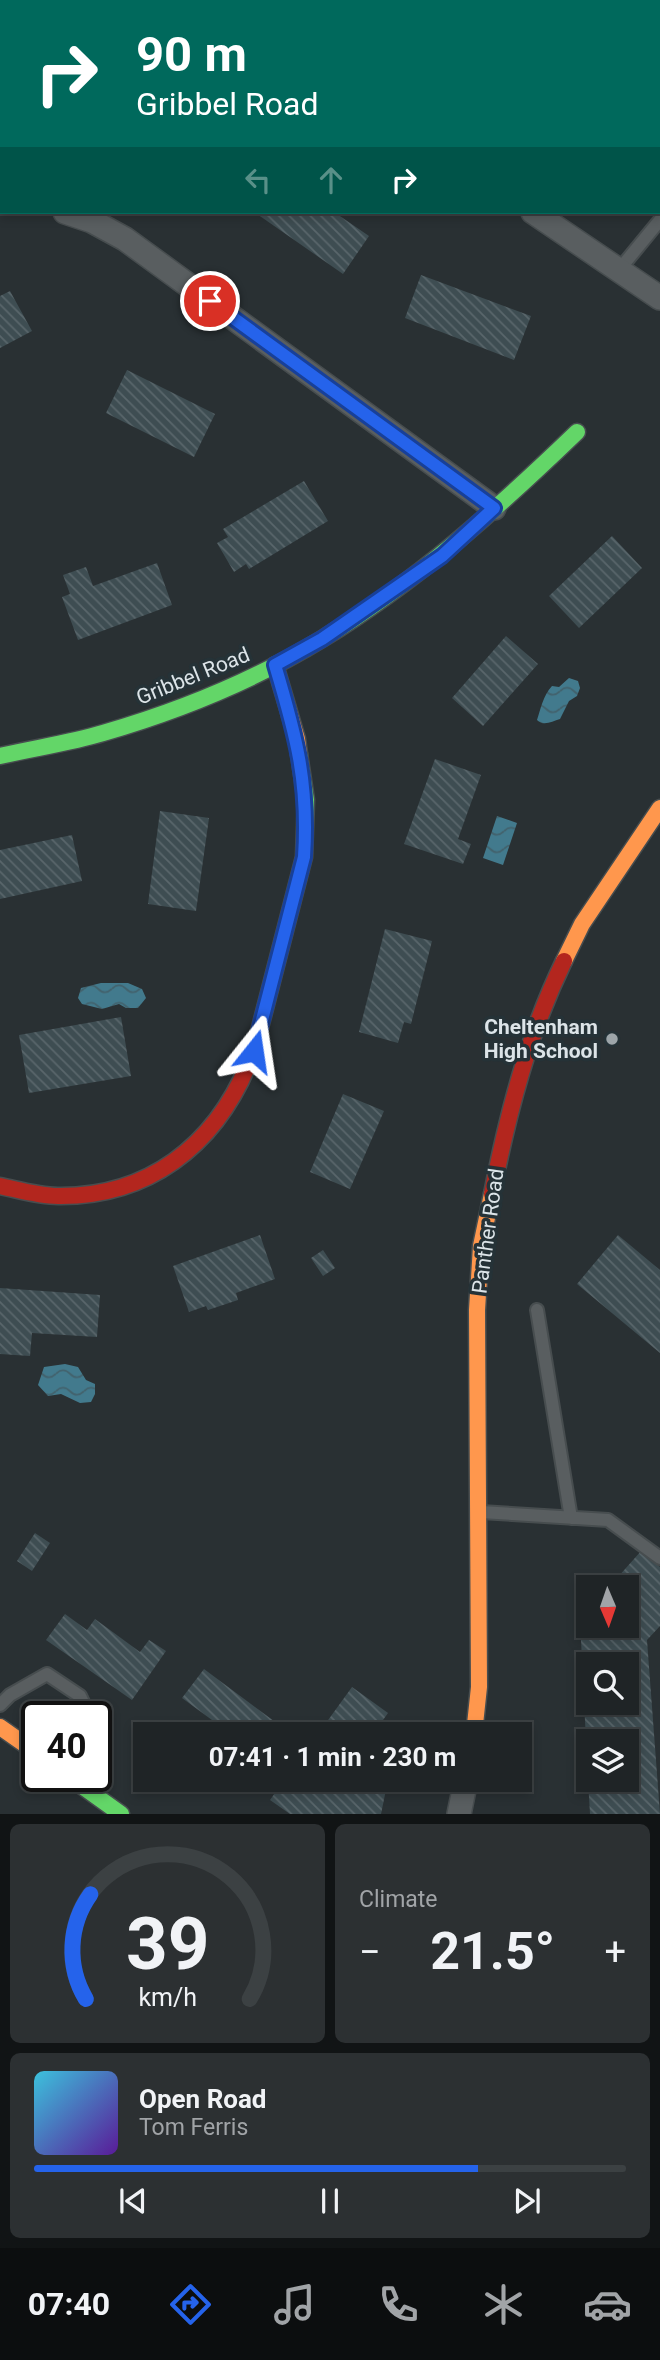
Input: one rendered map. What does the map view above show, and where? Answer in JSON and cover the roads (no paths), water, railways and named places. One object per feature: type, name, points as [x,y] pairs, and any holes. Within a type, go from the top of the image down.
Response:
[{"type":"street","points":[[71,214],[92,221],[125,239],[494,508]]},
{"type":"street","points":[[536,214],[660,298]]},
{"type":"street","name":"Gribbel Road","points":[[0,756],[116,729],[192,702],[275,665],[322,639],[442,556],[577,432]]},
{"type":"street","points":[[0,1186],[25,1192],[73,1195],[114,1191],[144,1179],[176,1161],[218,1123],[245,1077],[304,857],[304,781],[297,739],[275,665]]},
{"type":"street","name":"Panther Road","points":[[475,1722],[479,1687],[477,1310],[481,1246],[521,1066],[551,988],[582,923],[660,808]]},
{"type":"street","points":[[0,1727],[21,1742]]},
{"type":"street","points":[[93,1792],[121,1814]]},
{"type":"street","points":[[458,1814],[463,1792]]},
{"type":"lane","points":[[619,270],[660,220]]},
{"type":"lane","points":[[537,1310],[571,1517]]},
{"type":"lane","points":[[478,1512],[608,1520],[660,1558]]},
{"type":"lane","points":[[0,1705],[10,1695],[47,1674],[80,1696],[82,1701]]},
{"type":"water","points":[[569,678],[578,681],[580,688],[577,696],[569,701],[560,719],[548,723],[537,720],[552,686],[559,687]]},
{"type":"water","points":[[497,816],[517,823],[503,865],[483,858]]},
{"type":"water","points":[[101,983],[128,983],[142,989],[146,998],[138,1008],[126,1008],[119,1004],[102,1009],[82,1004],[78,998],[81,988]]},
{"type":"water","points":[[65,1364],[78,1367],[86,1380],[95,1384],[95,1394],[91,1402],[80,1403],[61,1394],[48,1396],[38,1385],[44,1367]]},
{"type":"place","name":"Cheltenham High School","points":[[612,1039]]}]
